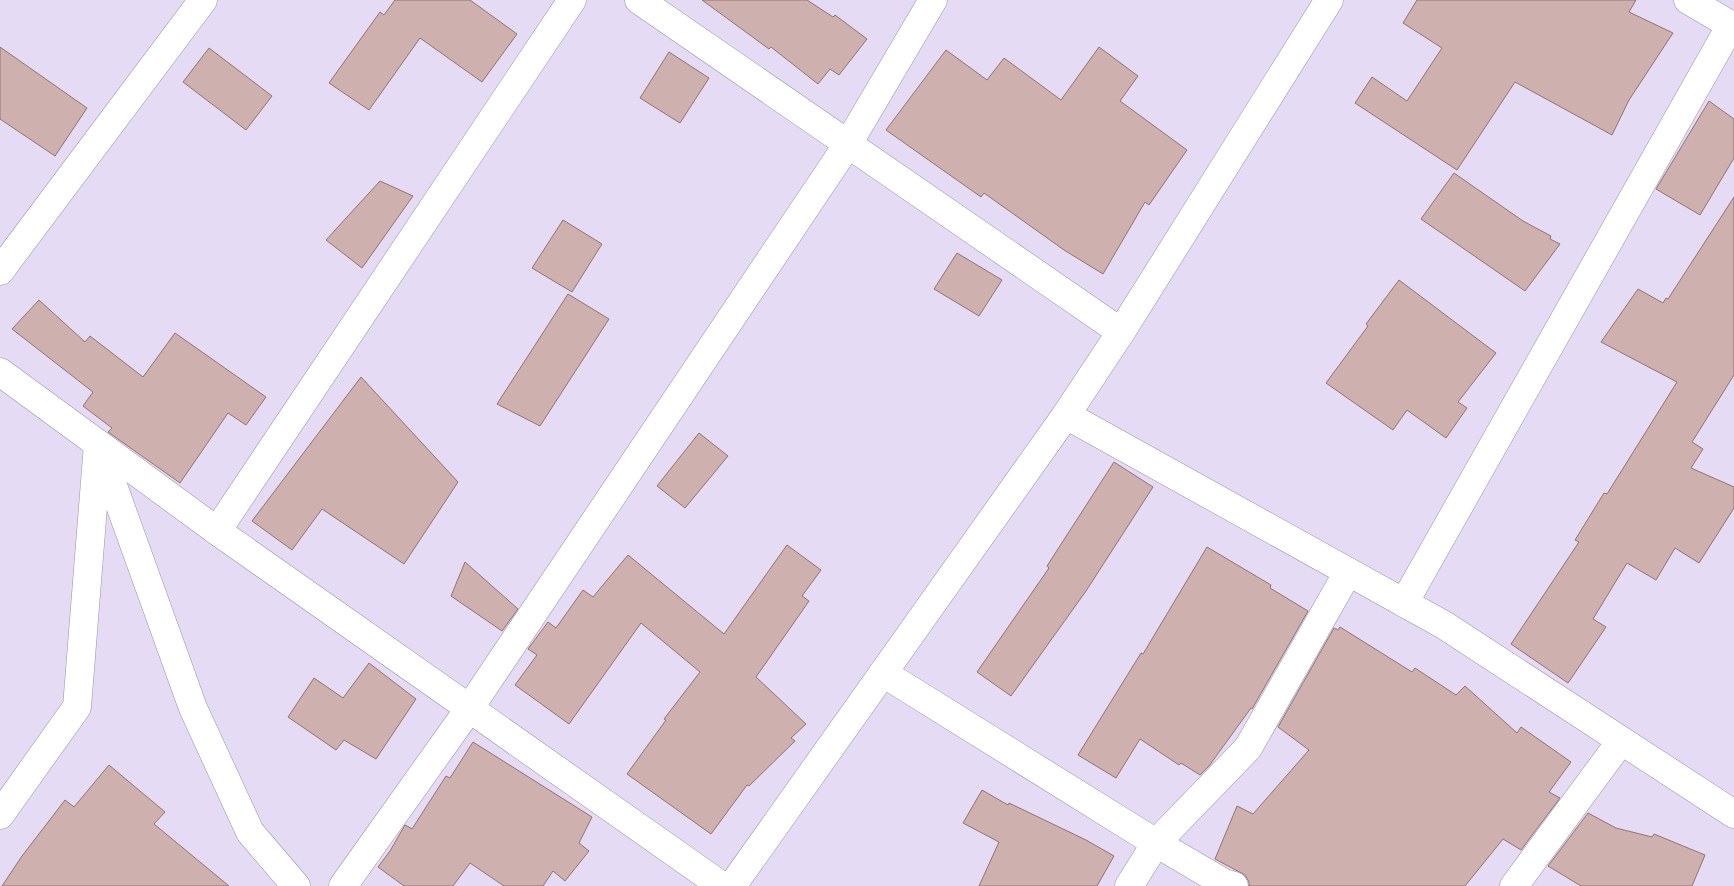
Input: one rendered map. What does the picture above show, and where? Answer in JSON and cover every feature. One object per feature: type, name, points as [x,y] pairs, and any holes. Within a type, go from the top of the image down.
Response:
[{"type":"street","points":[[0,271],[203,0]]},
{"type":"street","points":[[217,532],[572,0]]},
{"type":"street","points":[[639,0],[1121,332]]},
{"type":"street","points":[[344,886],[469,709],[848,144],[933,0]]},
{"type":"street","points":[[732,886],[1066,415],[1121,332],[1329,0]]},
{"type":"street","points":[[1404,603],[1732,26],[1688,0]]},
{"type":"street","points":[[0,372],[217,532],[722,886]]},
{"type":"street","points":[[1066,415],[1444,625],[1734,814]]},
{"type":"street","points":[[0,815],[77,706],[98,444]]},
{"type":"street","points":[[98,444],[193,708],[250,832],[296,886]]},
{"type":"street","points":[[1129,886],[1156,843],[1248,748],[1348,572]]},
{"type":"street","points":[[883,673],[1156,843],[1224,883],[1234,886]]},
{"type":"street","points":[[1514,886],[1621,741]]},
{"type":"building","points":[[395,0],[470,0],[517,34],[482,82],[420,38],[369,110],[329,83],[380,12],[384,15]]},
{"type":"building","points":[[702,0],[807,0],[833,17],[835,15],[867,39],[839,75],[830,69],[818,84],[771,47],[769,49]]},
{"type":"building","points":[[1417,0],[1636,0],[1629,12],[1673,33],[1629,100],[1612,135],[1515,82],[1457,170],[1355,103],[1372,77],[1407,101],[1442,48],[1403,23]]},
{"type":"building","points":[[0,47],[87,108],[55,156],[0,119]]},
{"type":"building","points":[[1099,47],[1138,76],[1120,101],[1187,150],[1149,205],[1145,202],[1103,274],[1064,250],[984,193],[981,197],[886,130],[946,50],[987,80],[1004,58],[1061,100]]},
{"type":"building","points":[[209,48],[272,96],[246,130],[183,82]]},
{"type":"building","points":[[669,52],[709,78],[680,123],[640,98]]},
{"type":"building","points":[[1709,101],[1734,119],[1734,158],[1700,215],[1656,189]]},
{"type":"building","points":[[1454,173],[1523,221],[1551,236],[1550,239],[1560,244],[1525,291],[1421,219]]},
{"type":"building","points":[[380,181],[413,196],[362,268],[326,240]]},
{"type":"building","points":[[1734,197],[1734,375],[1692,442],[1703,449],[1691,468],[1734,487],[1734,508],[1699,563],[1675,548],[1656,580],[1627,563],[1593,619],[1606,627],[1568,683],[1511,644],[1579,542],[1575,540],[1604,493],[1607,494],[1677,382],[1601,342],[1638,289],[1663,303],[1666,298],[1668,299]]},
{"type":"building","points":[[563,220],[602,244],[572,292],[532,268]]},
{"type":"building","points":[[957,253],[1002,280],[979,316],[934,289]]},
{"type":"building","points":[[1399,280],[1496,353],[1458,402],[1467,408],[1446,438],[1407,410],[1393,430],[1326,383]]},
{"type":"building","points":[[568,294],[609,319],[540,426],[497,404]]},
{"type":"building","points":[[39,300],[85,342],[90,336],[143,377],[175,333],[266,397],[246,425],[228,413],[180,483],[108,432],[112,428],[83,406],[93,392],[12,329]]},
{"type":"building","points":[[361,377],[458,482],[404,564],[322,509],[292,550],[252,521]]},
{"type":"building","points":[[699,433],[728,456],[685,508],[657,486]]},
{"type":"building","points":[[1114,462],[1153,487],[1086,591],[1011,696],[977,672],[1049,568],[1047,566]]},
{"type":"building","points":[[787,545],[821,570],[802,596],[809,601],[756,677],[806,724],[791,738],[795,741],[749,786],[747,785],[711,834],[627,774],[666,720],[664,719],[700,672],[641,623],[569,724],[515,685],[537,655],[528,649],[548,622],[556,628],[583,590],[593,597],[628,555],[724,634]]},
{"type":"building","points":[[1207,547],[1271,585],[1270,588],[1308,611],[1252,709],[1200,775],[1181,763],[1179,765],[1140,739],[1116,778],[1078,755],[1141,653],[1143,654]]},
{"type":"building","points":[[465,562],[518,609],[502,631],[451,596]]},
{"type":"building","points":[[1340,627],[1412,672],[1415,668],[1456,695],[1465,686],[1517,733],[1521,727],[1571,762],[1549,792],[1560,798],[1521,850],[1503,839],[1465,886],[1249,886],[1245,875],[1215,859],[1237,806],[1253,814],[1309,750],[1278,727],[1334,628],[1338,630]]},
{"type":"building","points":[[369,663],[416,699],[376,759],[344,740],[336,750],[288,717],[314,678],[343,698]]},
{"type":"building","points":[[473,742],[592,817],[579,843],[589,851],[565,881],[553,871],[543,886],[504,886],[470,863],[453,886],[404,886],[378,867],[405,825],[412,829],[446,776],[450,778]]},
{"type":"building","points":[[109,765],[165,812],[154,824],[229,886],[2,886],[22,856],[65,800],[74,807]]},
{"type":"building","points":[[982,790],[1008,805],[1009,803],[1086,840],[1114,856],[1097,886],[979,886],[999,842],[963,823]]},
{"type":"building","points":[[1588,813],[1616,828],[1652,837],[1654,834],[1705,855],[1692,886],[1581,886],[1548,866]]}]
